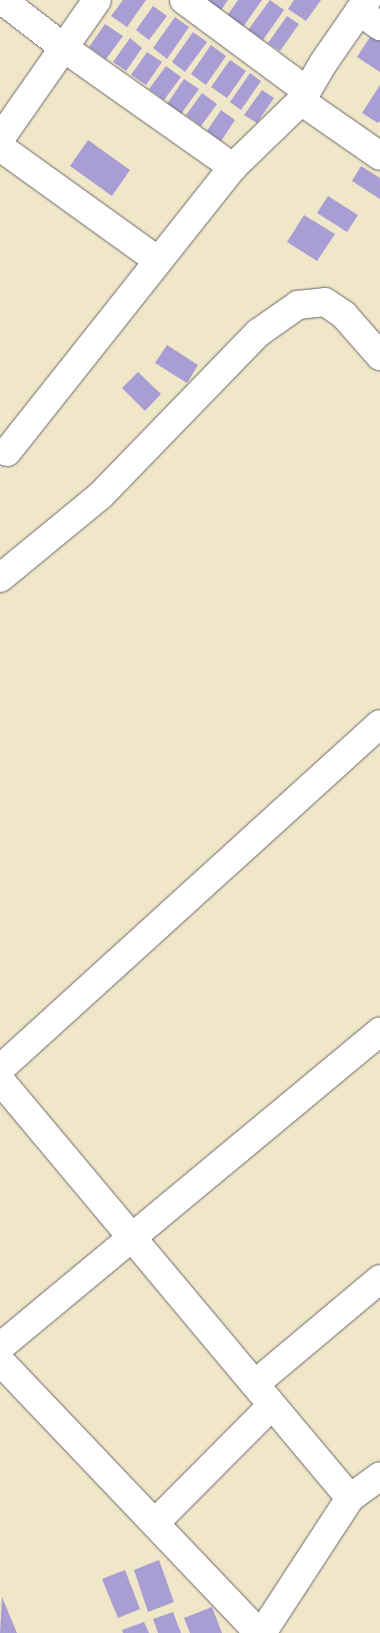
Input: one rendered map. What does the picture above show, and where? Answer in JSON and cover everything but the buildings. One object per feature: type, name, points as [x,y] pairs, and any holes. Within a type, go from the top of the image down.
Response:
[{"type":"street","points":[[2,0],[64,48],[232,167]]},
{"type":"street","points":[[0,139],[97,0]]},
{"type":"street","points":[[184,0],[380,156]]},
{"type":"street","points":[[7,452],[156,260],[232,167],[304,96],[369,12]]},
{"type":"street","points":[[0,148],[156,260]]},
{"type":"street","points":[[0,578],[100,496],[258,333],[298,305],[325,302],[344,315],[380,356]]},
{"type":"street","points":[[0,1069],[380,724]]},
{"type":"street","points":[[0,1347],[380,1032]]},
{"type":"street","points":[[0,1080],[350,1498]]},
{"type":"street","points":[[255,1384],[380,1279]]},
{"type":"street","points":[[0,1361],[260,1633],[350,1498],[380,1476]]},
{"type":"street","points":[[154,1523],[272,1405]]}]
